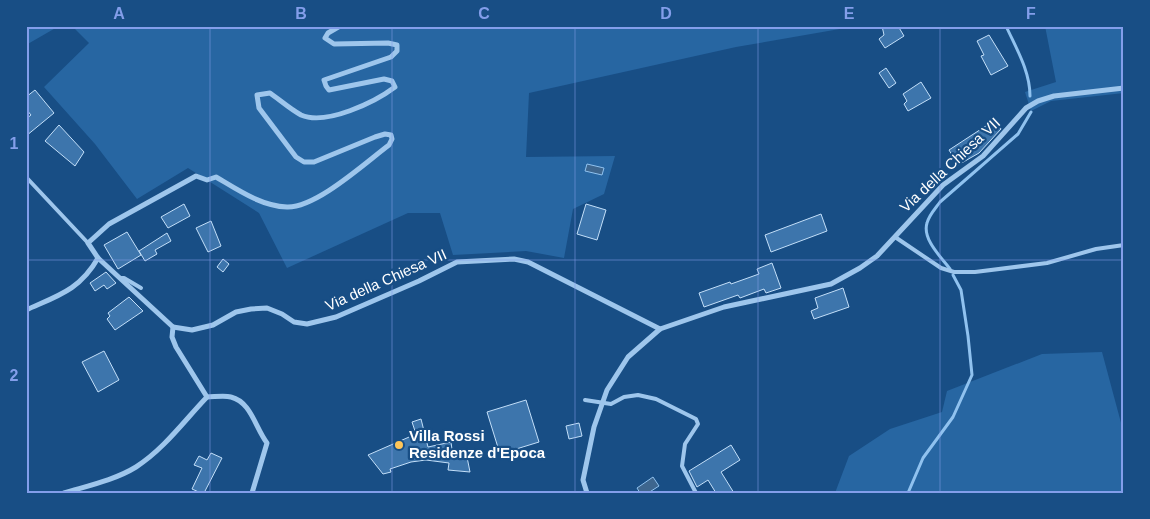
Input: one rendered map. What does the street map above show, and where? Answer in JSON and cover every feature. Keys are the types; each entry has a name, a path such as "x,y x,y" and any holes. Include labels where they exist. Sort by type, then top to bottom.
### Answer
{"street":[{"path":"207,397 176,347 172,337 173,327 98,258 88,243 109,224 196,176 207,180 216,176 250,197 269,204 287,207 310,202 336,185 388,145 392,139 391,135 385,134 314,162 304,162 296,156 259,108 257,96 270,93 302,115 315,117 330,116 350,111 382,96 395,87 392,80 384,79 329,90 324,80 391,57 397,45 388,43 334,44 325,38 328,33 340,26"},
{"name":"Via della Chiesa VII","path":"587,493 583,480 594,427 607,390 628,357 660,329 724,308 831,284 877,256 942,185 983,156 1026,108 1038,101 1054,96 1124,88"},
{"path":"26,310 64,293 80,283 98,258"},
{"name":"Via della Chiesa VII","path":"173,327 192,330 213,325 236,312 267,308 282,314 294,322 307,324 318,322 336,317 419,281 457,262 514,259 528,262 660,329"},
{"path":"64,493 80,491 123,473 153,455 207,397 231,397 246,405 258,432 266,443 252,493"}],"lane":[{"path":"26,177 88,243"},
{"path":"895,237 941,268 954,272 975,272 1047,263 1096,249 1124,244"},
{"path":"119,278 124,278 141,288"},
{"path":"585,400 611,404 624,397 638,395 656,399 696,419 698,424 685,444 682,466 696,493"}],"shaded area":[{"path":"26,26 59,26 26,45"},
{"path":"72,26 857,26 736,47 529,93 526,157 615,156 604,194 573,209 564,258 526,251 453,255 440,213 408,213 287,268 259,213 188,168 137,199 95,144 44,87 89,43"},
{"path":"1045,26 1124,26 1124,93 1051,101 1031,111 1025,92 1056,82"},
{"path":"587,164 604,168 602,175 585,171"},
{"path":"1102,352 1124,434 1124,493 835,493 849,456 890,429 942,412 947,391 1042,354"},
{"path":"653,477 659,486 648,493 640,493 637,488"}],"building":[{"path":"882,26 898,26 904,36 885,48 879,39 884,35"},
{"path":"989,35 1008,66 991,75 981,56 984,55 977,41"},
{"path":"886,68 896,83 889,88 879,73"},
{"path":"921,82 931,98 908,111 904,104 907,101 903,94"},
{"path":"35,90 54,113 26,136 26,119 31,115 26,109 26,97"},
{"path":"995,120 1001,129 979,153 958,165 949,150"},
{"path":"59,125 84,152 75,166 45,141"},
{"path":"184,204 190,216 168,228 161,217"},
{"path":"586,204 606,210 597,240 577,234"},
{"path":"821,214 827,231 771,252 765,235"},
{"path":"211,221 221,246 208,252 196,228"},
{"path":"127,232 141,255 118,269 104,245"},
{"path":"167,233 171,241 155,250 157,254 145,261 139,251"},
{"path":"223,259 229,264 223,272 217,267"},
{"path":"772,263 781,288 766,293 764,289 740,298 738,295 704,307 699,293 759,274 757,269"},
{"path":"106,272 116,283 107,289 104,285 95,291 90,283"},
{"path":"843,288 849,307 814,319 811,311 818,308 815,298"},
{"path":"129,297 143,311 115,330 107,319 110,316 108,313"},
{"path":"104,351 119,380 98,392 82,362"},
{"path":"526,400 539,442 500,454 487,412"},
{"name":"Villa Rossi Residenze d'Epoca","path":"421,419 428,447 451,442 453,457 467,457 470,472 448,470 449,463 426,460 411,462 390,469 391,472 383,474 368,455 416,434 412,422"},
{"path":"579,423 582,436 569,439 566,426"},
{"path":"731,445 740,460 721,472 734,493 716,493 708,480 697,487 689,471"},
{"path":"211,453 222,458 204,493 201,493 192,489 202,468 194,465 199,456 207,460"}],"waterway":[{"path":"1006,26 1025,69 1030,96"},
{"path":"950,269 933,248 927,235 926,229 929,217 940,202 1018,134 1031,112"},
{"path":"908,493 923,458 953,417 972,375 961,290 953,275"}],"place":[{"name":"Villa Rossi Residenze d'Epoca","path":"399,445"}]}
